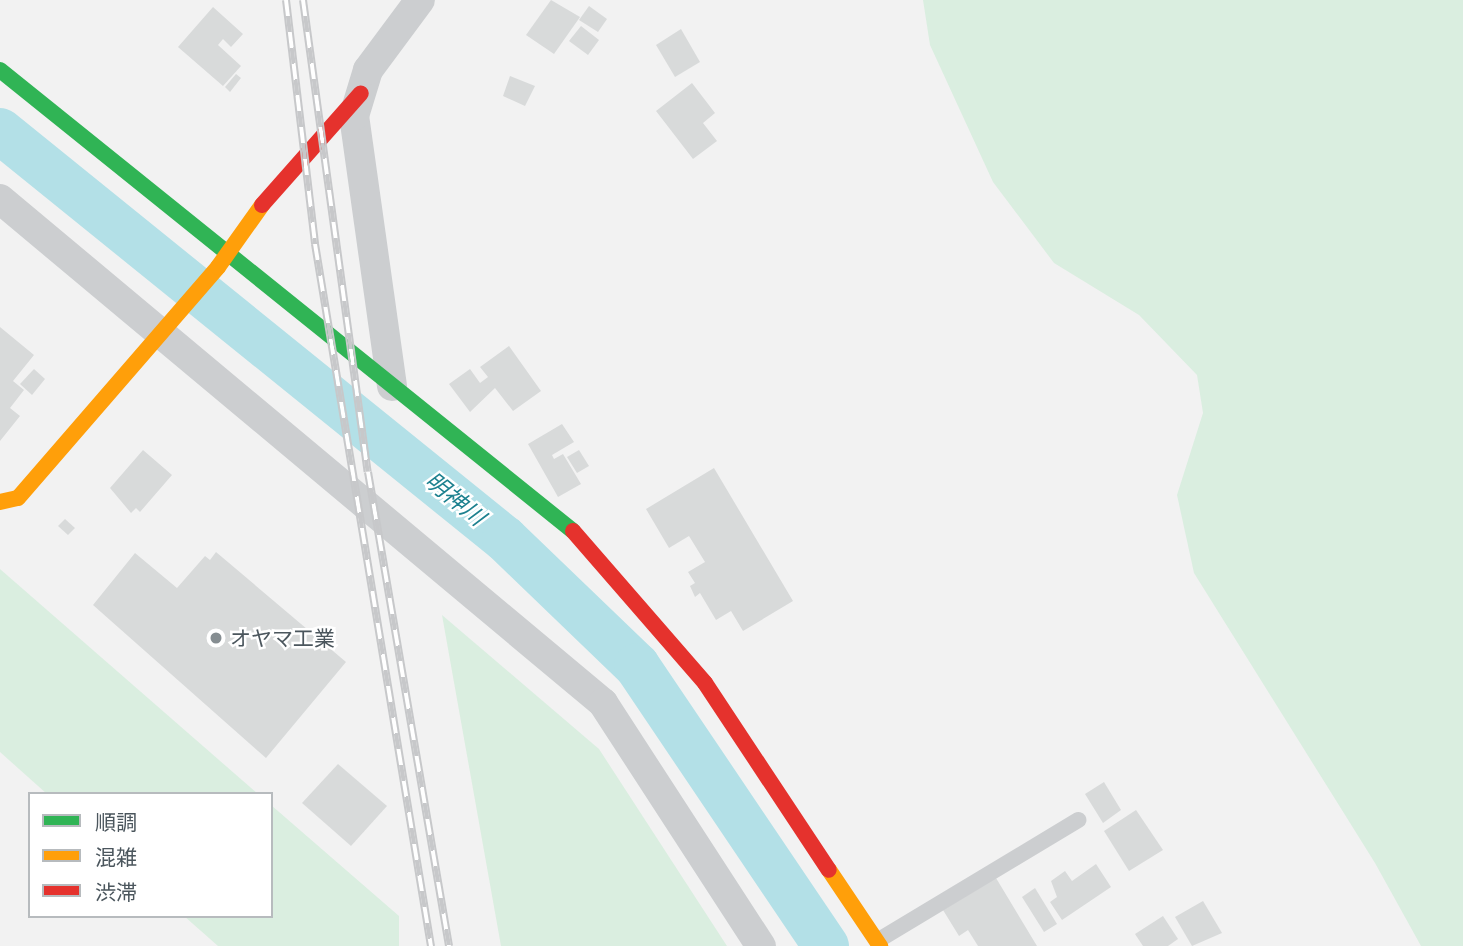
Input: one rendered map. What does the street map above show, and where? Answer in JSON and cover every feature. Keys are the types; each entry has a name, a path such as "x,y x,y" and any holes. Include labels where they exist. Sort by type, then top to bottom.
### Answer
{"street":[{"path":"392,386 354,116 368,71 418,1"},
{"path":"0,71 223,260 392,386 574,532 705,683 879,944"},
{"path":"0,502 18,498 171,323 223,260 245,224 361,93"},
{"path":"0,199 171,323 603,703 761,946"}],"lane":[{"path":"879,944 1078,820"}],"green space":[{"path":"923,0 1463,0 1463,946 1421,946 1375,863 1194,573 1177,495 1203,413 1197,375 1139,315 1054,263 993,182 930,45"},
{"path":"0,569 256,792 45,792 0,752"},
{"path":"442,615 599,749 727,946 501,946"},
{"path":"273,807 399,916 399,946 218,946 186,918 273,918"}],"building":[{"path":"551,0 580,17 554,54 526,35"},
{"path":"589,6 607,19 598,32 579,20"},
{"path":"213,7 243,34 231,47 223,39 218,45 241,66 223,86 178,47"},
{"path":"581,26 599,40 588,55 569,41"},
{"path":"681,29 700,62 675,77 656,45"},
{"path":"236,74 241,78 230,92 225,87"},
{"path":"510,76 535,86 525,106 503,96"},
{"path":"692,83 715,113 703,123 717,141 693,159 656,111"},
{"path":"0,327 34,355 13,381 24,390 10,408 20,416 0,441"},
{"path":"509,346 541,391 513,411 495,388 470,412 449,384 470,369 480,383 488,377 480,367"},
{"path":"34,369 45,379 32,395 20,384"},
{"path":"562,424 574,442 552,455 554,459 563,454 581,484 558,497 528,444"},
{"path":"143,450 172,475 140,512 136,508 131,513 110,488"},
{"path":"579,450 589,466 577,473 567,457"},
{"path":"714,468 793,601 743,631 731,611 716,620 700,593 695,597 690,586 695,583 688,572 705,562 689,536 669,548 646,509"},
{"path":"65,519 75,528 68,535 58,526"},
{"name":"オヤマ工業","path":"216,552 346,662 266,758 93,605 135,553 177,588 205,556 210,560"},
{"path":"338,764 387,806 351,846 302,803"},
{"path":"1104,782 1121,810 1103,823 1085,794"},
{"path":"1136,810 1163,850 1129,871 1104,831"},
{"path":"1096,864 1111,887 1062,920 1050,902 1057,897 1051,881 1065,871 1072,881"},
{"path":"996,878 1037,946 978,946 968,930 959,936 943,910"},
{"path":"1035,888 1057,924 1044,932 1022,897"},
{"path":"1203,901 1222,933 1192,946 1175,917"},
{"path":"1163,916 1178,939 1168,946 1143,946 1135,934"}],"waterway":[{"name":"明神川","path":"0,131 505,539 637,666 826,946"}],"railway":[{"path":"286,0 315,244 431,946"},
{"path":"303,0 368,472 449,946"}],"traffic: fast":[{"path":"0,70 573,531"}],"traffic: slow":[{"path":"0,502 18,498 218,267 262,205"},
{"path":"829,870 880,946"}],"traffic: jam":[{"path":"262,205 361,93"},
{"path":"573,531 705,683 829,870"}],"place":[{"name":"オヤマ工業","path":"216,638"}]}
